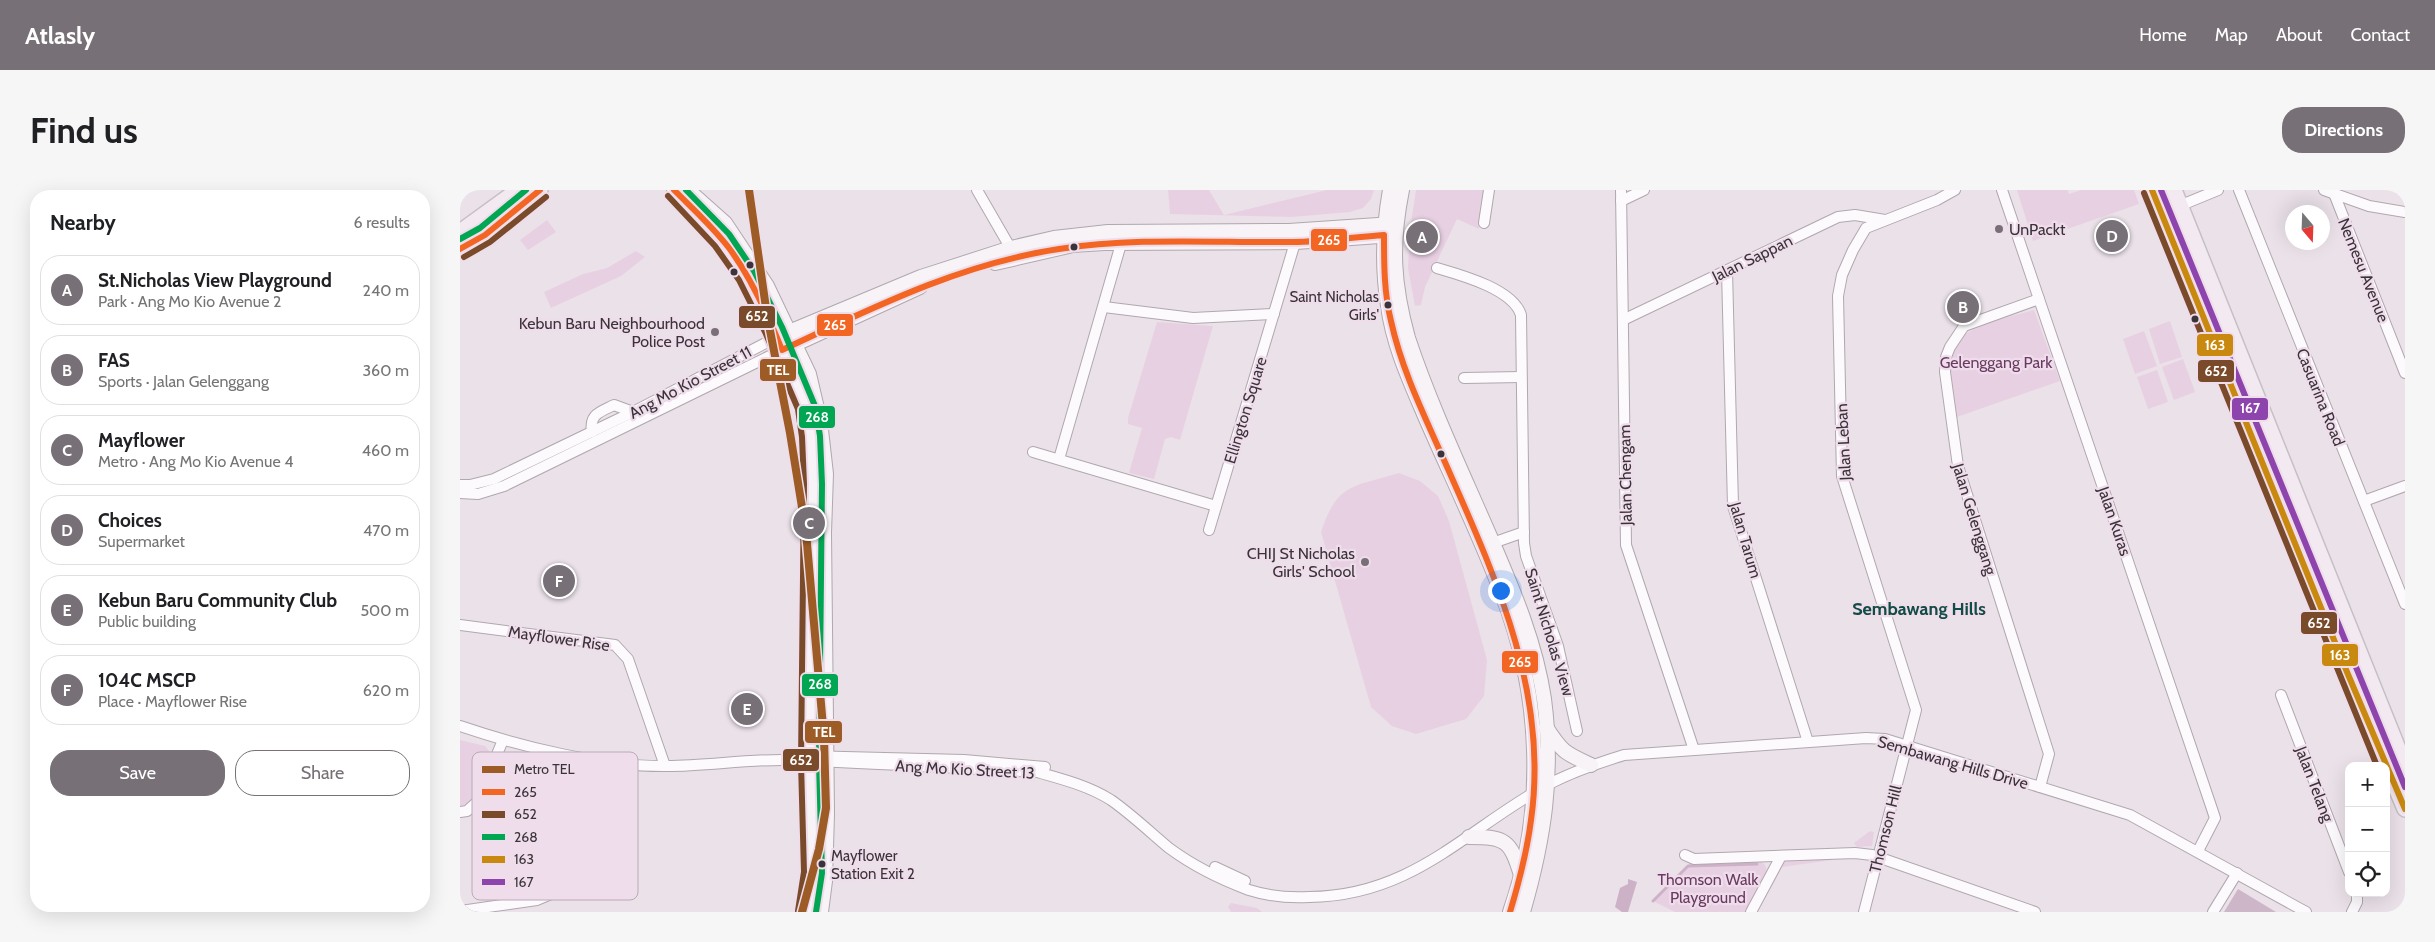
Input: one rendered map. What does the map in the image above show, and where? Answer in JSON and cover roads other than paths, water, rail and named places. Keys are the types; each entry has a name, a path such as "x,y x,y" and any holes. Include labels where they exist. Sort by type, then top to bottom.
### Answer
{"main road":[{"path":"460,232 518,190"},
{"path":"460,249 485,235 540,190"},
{"path":"674,190 709,226 735,257 808,374 816,401 824,456 826,760 825,881 821,912"},
{"path":"688,190 725,223 747,253 767,286 787,338 782,350 806,407 811,436 813,484 810,759 813,872 807,912"},
{"path":"1390,190 1390,229 1397,299 1408,338 1488,545 1515,634 1528,686 1533,731 1534,794 1530,830 1521,875 1510,912"},
{"path":"1390,229 1402,190"},
{"path":"2152,190 2347,672 2405,809"},
{"path":"2174,190 2404,761"},
{"name":"Ang Mo Kio Street 11","path":"787,338 1013,253 1123,238 1231,233 1297,236 1390,229"},
{"path":"1488,545 1511,584 1531,642 1540,676 1546,727 1547,786 1543,836 1523,912"},
{"path":"2347,672 2348,662 2352,659 2357,658 2365,665"},
{"path":"1546,727 1558,747 1565,754 1591,765"},
{"path":"1469,837 1489,837 1502,840 1513,851 1521,875"}],"street":[{"path":"977,190 1013,253"},
{"path":"1484,223 1489,190"},
{"name":"Jalan Chengam","path":"1621,190 1626,545 1694,750"},
{"path":"1621,201 1644,190"},
{"name":"Jalan Leban","path":"1906,746 1916,710 1842,476 1838,296 1849,258 1866,228 1937,200 1955,190"},
{"name":"Jalan Kuras","path":"2002,190 2211,806 2214,818 2198,852"},
{"path":"2162,213 2218,190"},
{"name":"Casuarina Road","path":"2239,190 2315,385 2405,604"},
{"path":"2324,190 2335,196 2369,206 2405,212"},
{"name":"Nemesu Avenue","path":"2335,196 2405,373"},
{"name":"Jalan Sappan","path":"1623,320 1838,217 1855,215 1885,220"},
{"name":"Ellington Square","path":"1209,530 1297,236"},
{"path":"1059,459 1123,238"},
{"name":"Saint Nicholas View","path":"1437,268 1462,275 1510,298 1518,306 1521,315 1524,532 1526,556 1558,646 1577,731"},
{"name":"Jalan Tarum","path":"1727,271 1733,506 1808,742"},
{"name":"Jalan Gelenggang","path":"2039,298 1964,326 1946,357 1946,372 1951,429 1958,466 2049,754 2040,787"},
{"path":"1104,307 1193,318 1274,314"},
{"name":"Ang Mo Kio Street 11","path":"460,485 480,484 494,479 592,432 591,422 595,414 614,405 633,412 787,338"},
{"name":"Ang Mo Kio Street 11","path":"460,493 478,494 504,486 782,350"},
{"path":"1464,378 1521,376"},
{"path":"1033,452 1216,506"},
{"path":"2364,501 2405,486"},
{"path":"1488,545 1524,532"},
{"name":"Mayflower Rise","path":"460,625 615,645 628,659 665,766"},
{"name":"Jalan Telang","path":"2281,695 2345,862"},
{"name":"Ang Mo Kio Street 13","path":"460,726 503,740 559,752"},
{"name":"Sembawang Hills Drive","path":"1547,786 1591,765 1624,755 1866,738 1885,740 2130,815 2306,912"},
{"path":"498,752 503,740"},
{"name":"Thomson Hill","path":"1864,912 1906,746"},
{"name":"Ang Mo Kio Street 13","path":"638,764 665,766 810,759 964,760 1038,765 1076,776 1113,794 1188,853 1253,884 1290,891 1327,890 1400,873 1405,875 1420,868 1547,786"},
{"path":"460,812 467,811 472,806"},
{"path":"1685,855 1694,859 1780,858 1855,853 1879,856 2035,912"},
{"path":"1751,912 1780,858"},
{"path":"2213,912 2237,873"},
{"path":"2352,912 2357,902 2357,897"},
{"path":"460,912 538,900"}],"waterway":[{"path":"1653,901 1688,866 1757,864"}],"metro line":[{"name":"TEL","path":"749,190 767,315 790,433 806,532 824,738 826,808 819,849 802,912"}],"place":[{"name":"UnPackt","path":"1999,229"},
{"name":"Choices","path":"2112,236"},
{"name":"St.Nicholas View Playground","path":"1422,237"},
{"name":"Saint Nicholas Girls'","path":"1388,305"},
{"name":"FAS","path":"1963,307"},
{"name":"Kebun Baru Neighbourhood Police Post","path":"715,332"},
{"name":"Mayflower","path":"809,523"},
{"name":"CHIJ St Nicholas Girls' School","path":"1365,562"},
{"name":"104C MSCP","path":"559,581"},
{"name":"Kebun Baru Community Club","path":"747,709"},
{"name":"Mayflower Station Exit 2","path":"822,864"}],"district":[{"name":"Sembawang Hills","path":"1919,609"}],"park label":[{"name":"Gelenggang Park","path":"1996,362"},
{"name":"Thomson Walk Playground","path":"1708,888"}]}
